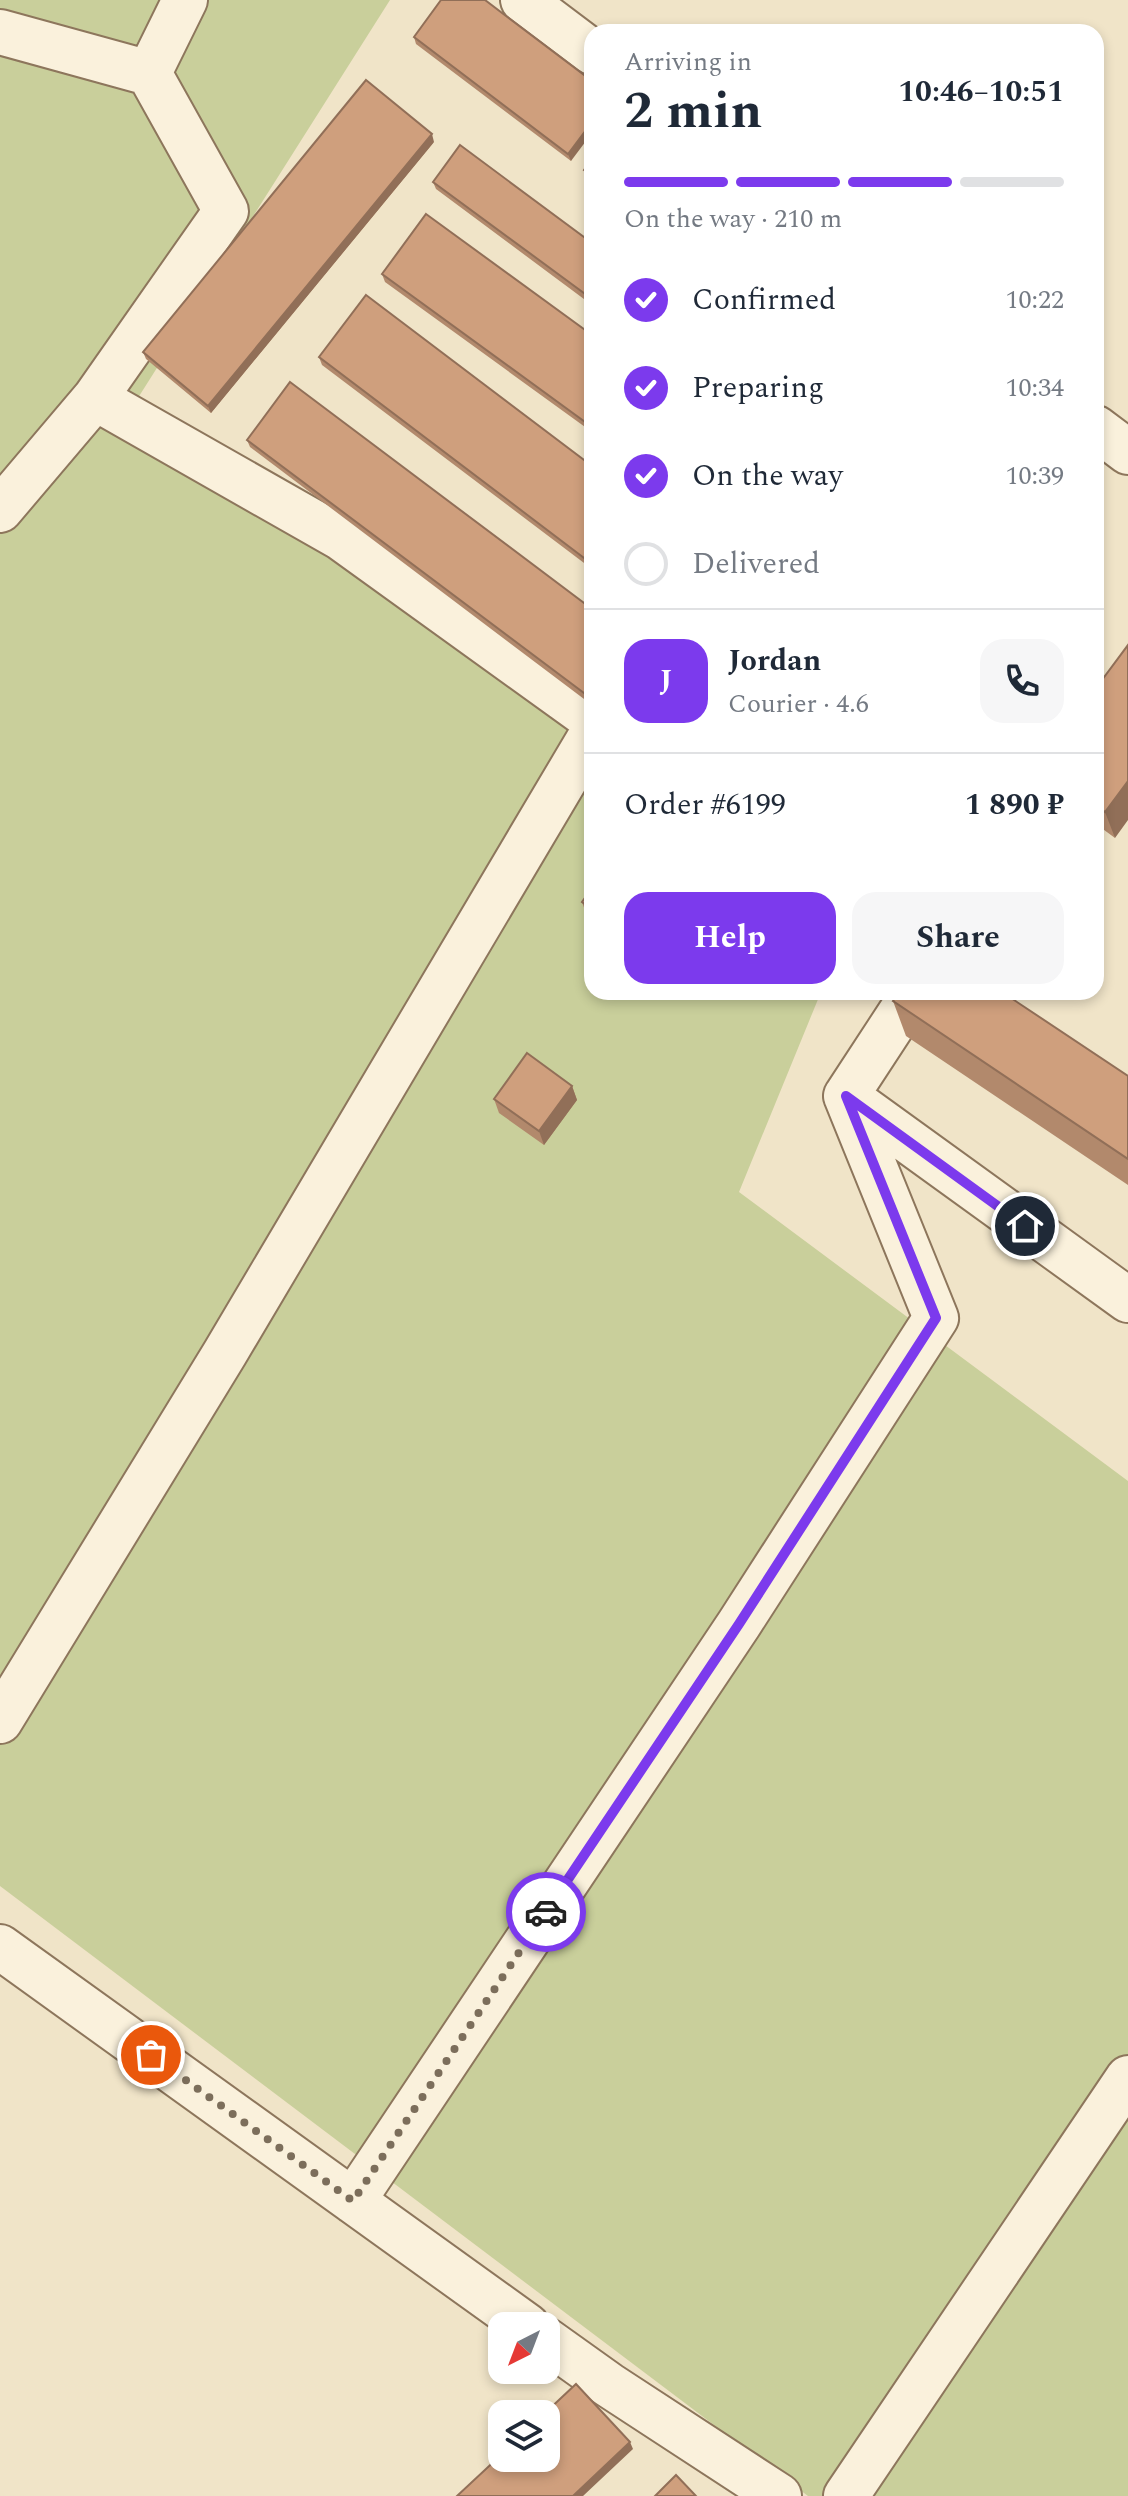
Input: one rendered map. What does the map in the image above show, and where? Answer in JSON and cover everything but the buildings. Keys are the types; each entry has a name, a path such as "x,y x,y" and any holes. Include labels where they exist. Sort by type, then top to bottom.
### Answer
{"street":[{"path":"149,73 185,0"},
{"path":"523,0 584,46"},
{"path":"0,32 149,73 226,211 95,398 0,510"},
{"path":"95,398 341,538 584,713"},
{"path":"1104,434 1128,452"},
{"path":"0,1721 225,1353 584,747"},
{"path":"846,1096 906,1000"},
{"path":"846,1096 1128,1300"},
{"path":"353,2201 739,1624 936,1318 846,1096"},
{"path":"0,1947 508,2312"},
{"path":"846,2496 1128,2078"},
{"path":"560,2350 779,2496"}],"green space":[{"path":"0,0 390,0 136,401 584,734 584,1000 818,1000 739,1192 1128,1481 1128,2496 808,2496 0,1886"}],"way so far":[{"path":"151,2055 353,2201 546,1912"}],"route":[{"path":"546,1912 739,1624 936,1318 846,1096 1025,1226"}]}
